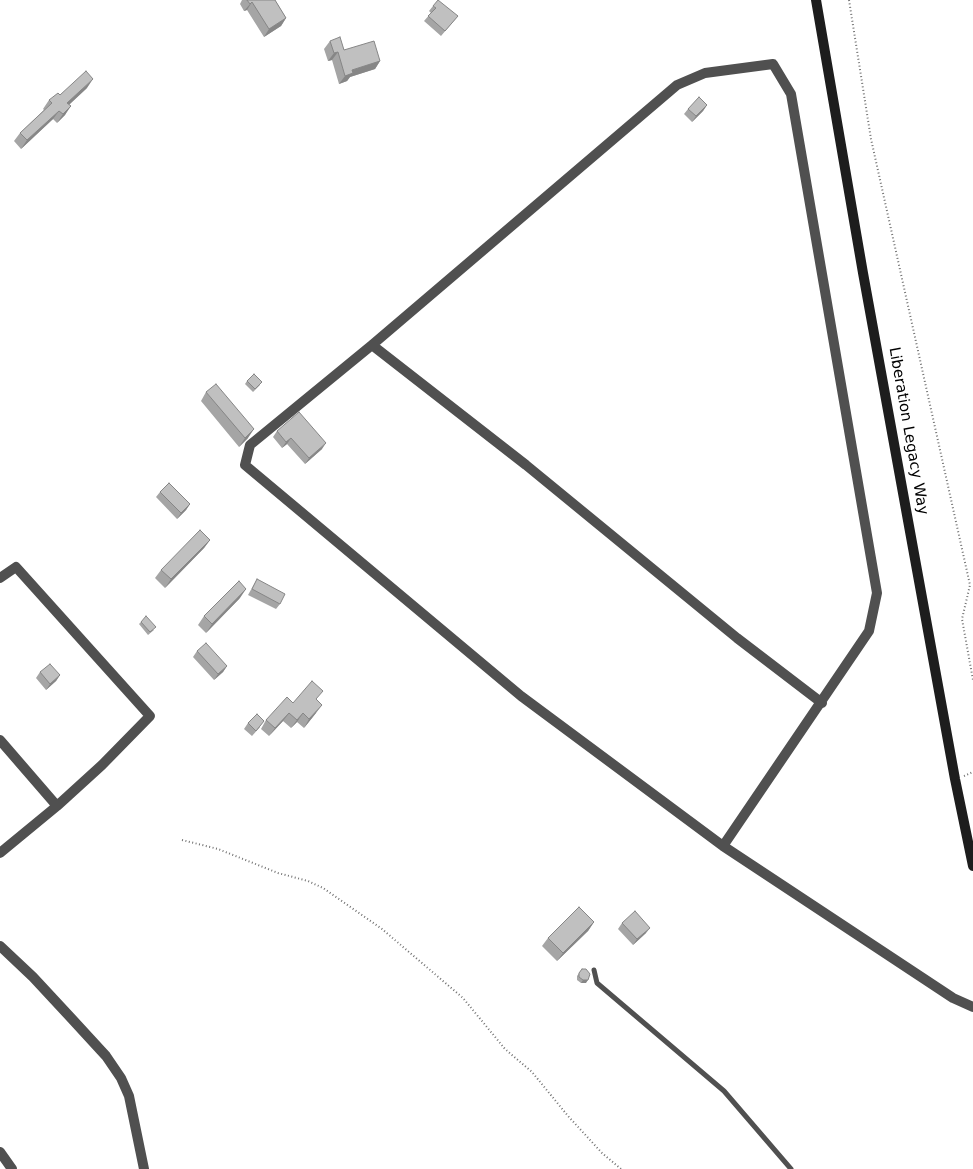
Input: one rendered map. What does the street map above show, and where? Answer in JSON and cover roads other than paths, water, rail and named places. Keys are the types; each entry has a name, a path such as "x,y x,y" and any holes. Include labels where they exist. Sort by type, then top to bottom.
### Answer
{"main road":[{"name":"Liberation Legacy Way","path":"816,0 863,273 955,779 973,866"}],"street":[{"path":"722,846 822,703 869,631 877,593 791,94 773,64 706,72 678,85 250,446 245,465 521,696 722,846 953,998 973,1006"},
{"path":"372,345 526,465 737,638 822,703"},
{"path":"0,578 16,567 150,716 102,765 57,806 0,853"},
{"path":"0,740 57,806"},
{"path":"0,946 33,977 106,1056 121,1078 129,1096 144,1169"},
{"path":"0,1152 12,1169"}],"lane":[{"path":"594,970 596,983 724,1091 792,1169"}]}
